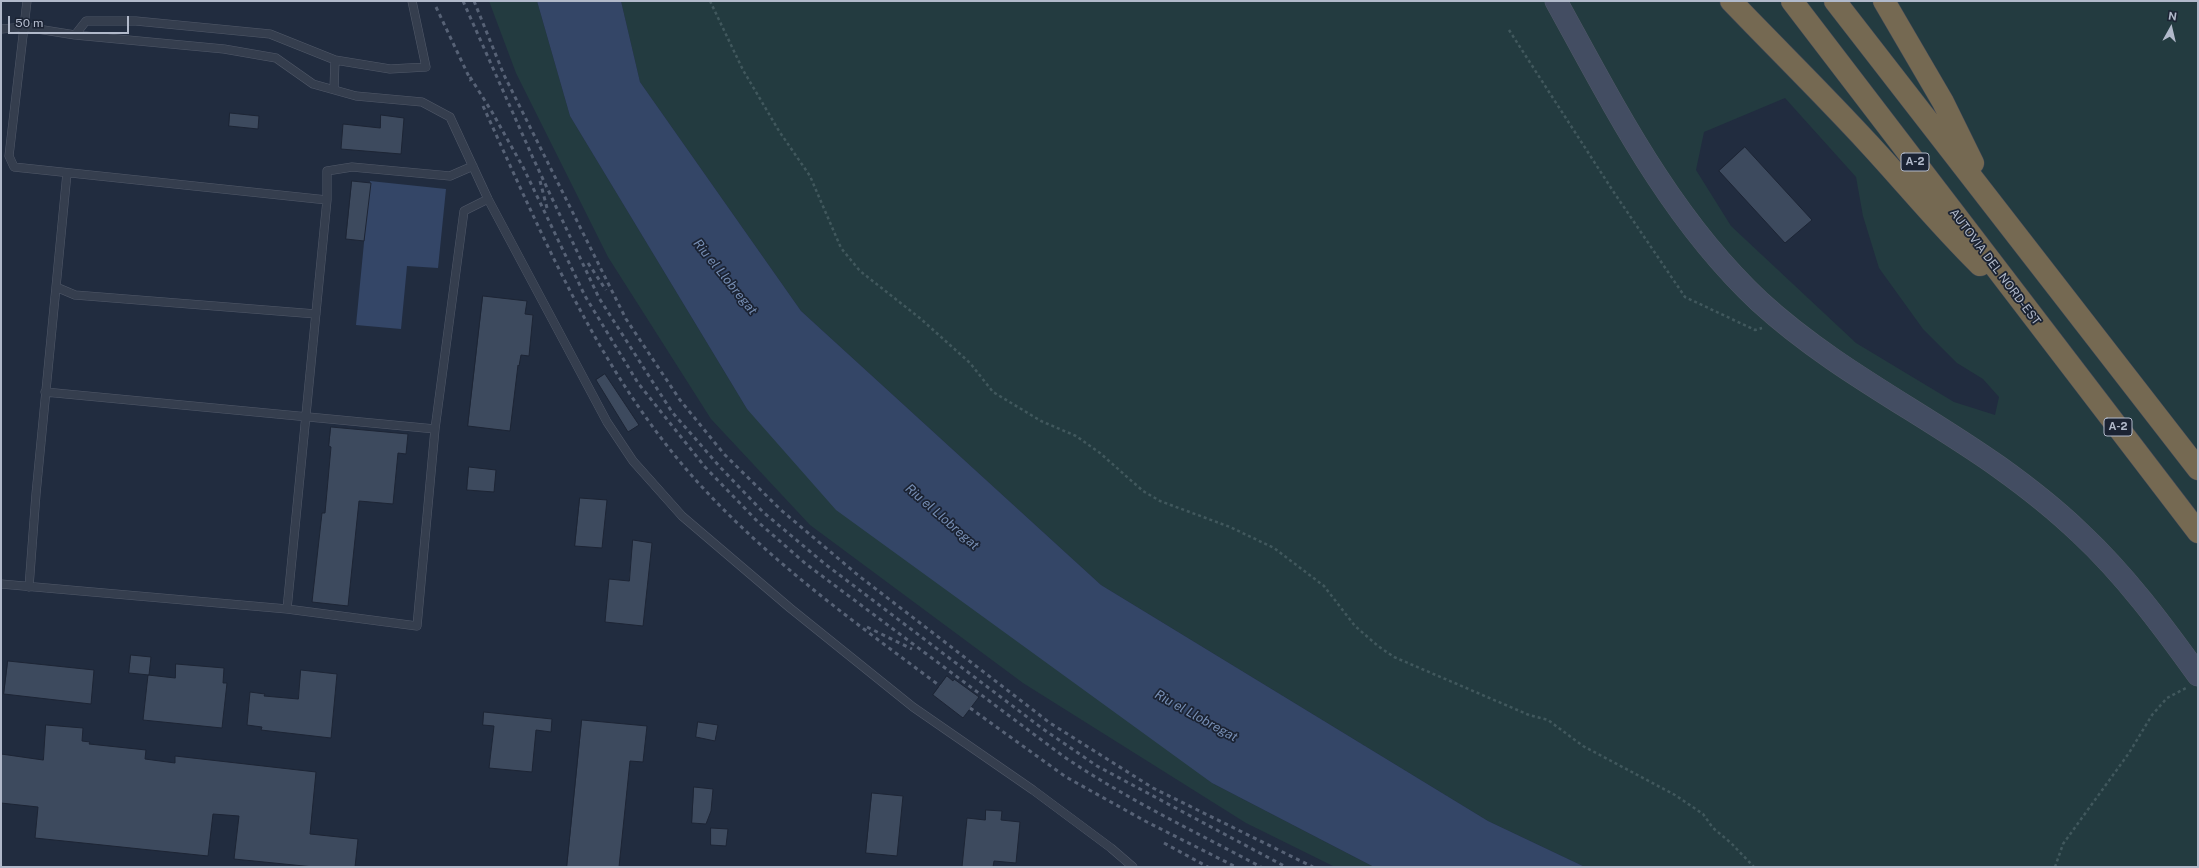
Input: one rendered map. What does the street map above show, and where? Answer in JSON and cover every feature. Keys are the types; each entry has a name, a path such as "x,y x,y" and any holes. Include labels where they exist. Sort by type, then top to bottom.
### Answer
{"highway":[{"path":"1731,1 1811,82 1902,180 1948,234 2038,323"},
{"name":"AUTOVIA DEL NORD-EST","path":"1792,1 2198,532"},
{"path":"1835,1 2198,469"},
{"path":"1884,1 1943,102 1994,205"}],"main road":[{"path":"1556,1 1637,146 1672,201 1710,250 1732,275 1784,323 1829,357 1997,466 2036,495 2080,533 2115,569 2147,607 2195,680"}],"lane":[{"path":"27,1 9,156 14,167 327,200"},
{"path":"75,35 86,21 136,21 270,34 335,60 390,69 426,67 412,1"},
{"path":"1,29 25,27 75,35 224,49 276,58 313,84 356,96 422,102 450,117 488,199 607,422 632,460 682,516 790,608 913,707 1039,795 1111,848 1133,867"},
{"path":"334,89 335,60"},
{"path":"287,610 327,200 327,171 352,167 450,176 473,166"},
{"path":"29,587 67,172"},
{"path":"1,584 287,610 417,626 435,429 464,211 488,199"},
{"path":"56,287 75,295 316,314"},
{"path":"46,392 435,429"}],"path":[{"path":"710,1 743,70 779,131 810,176 841,248 860,271 921,319 970,363 993,392 1041,421 1076,436 1100,453 1143,491 1160,501 1230,527 1274,548 1324,586 1355,626 1378,646 1394,657 1529,715 1548,720 1583,746 1675,795 1703,814 1713,828 1731,843 1754,867"},
{"path":"1509,30 1612,191 1685,297 1755,330 1784,323"},
{"path":"2055,867 2063,844 2129,753 2152,715 2167,698 2195,680"}],"green space":[{"path":"489,1 537,1 570,116 747,409 1212,783 1374,867 1335,867 1246,823 1023,683 810,525 711,419 608,257 516,73"},
{"path":"621,1 2198,1 2198,867 1585,867 1488,821 1101,585 801,311 640,82","holes":["1785,98 1856,177 1863,216 1879,268 1923,329 1957,363 1983,379 1999,397 1995,415 1954,402 1856,343 1731,226 1696,170 1704,132"]}],"water":[{"name":"Riu el Llobregat","path":"537,1 621,1 640,82 801,311 1101,585 1488,821 1585,867 1374,867 1212,783 836,510 747,409 570,116"},
{"path":"370,181 446,189 438,268 407,266 401,329 356,325"}],"building":[{"path":"230,113 259,116 258,129 229,126"},
{"path":"381,115 404,118 401,154 341,149 343,124 380,128"},
{"path":"1745,147 1812,220 1785,243 1719,171"},
{"path":"352,181 371,183 364,241 346,239"},
{"path":"483,296 527,301 525,314 533,315 529,356 521,355 519,366 518,365 510,431 468,426"},
{"path":"605,374 639,425 628,432 596,380"},
{"path":"331,427 408,434 406,454 398,453 393,504 359,501 348,606 312,602 322,513 325,513 331,447 329,446"},
{"path":"469,467 496,470 494,492 467,490"},
{"path":"580,498 607,500 602,548 575,546"},
{"path":"633,540 652,543 643,626 605,622 609,579 629,581"},
{"path":"131,655 151,657 149,675 129,673"},
{"path":"8,661 94,670 91,704 4,694"},
{"path":"176,664 224,668 223,683 227,683 222,728 143,720 148,675 175,678"},
{"path":"301,670 337,674 331,738 261,730 262,727 247,725 250,692 265,694 264,696 298,699"},
{"path":"947,676 953,681 954,679 979,697 963,718 933,695"},
{"path":"484,712 552,719 551,732 536,730 532,772 489,768 494,726 483,725"},
{"path":"582,720 647,726 643,762 630,761 619,867 567,867"},
{"path":"698,722 718,725 715,741 696,737"},
{"path":"46,725 83,728 82,741 90,742 89,744 146,750 145,759 175,763 175,756 316,772 310,834 358,839 355,867 314,867 234,859 239,816 213,814 208,856 35,838 38,807 1,803 1,754 43,760"},
{"path":"694,787 713,789 711,811 706,824 692,823"},
{"path":"872,793 903,796 897,856 866,853"},
{"path":"986,810 1002,811 1001,820 1020,822 1016,863 994,861 993,867 962,867 967,818 985,820"},
{"path":"711,828 728,829 726,846 711,845"}],"railway":[{"path":"463,1 533,158 599,298 672,412 720,467 763,512 825,564 1043,729 1097,766 1286,867"},
{"path":"474,1 504,75 626,319 680,400 724,454 781,510 859,576 1050,723 1153,788 1313,867"},
{"path":"436,7 471,81"},
{"path":"470,77 523,167 585,296 638,383 705,467 758,522 806,564 1063,756 1136,801 1261,867"},
{"path":"483,106 553,257 578,306 605,354 635,401 667,446 703,488 730,516 787,568 878,640 940,686"},
{"path":"540,181 547,208"},
{"path":"588,263 606,290"},
{"path":"867,627 912,649"},
{"path":"970,708 1066,777 1145,821 1236,867"},
{"path":"1164,843 1208,867"}]}
